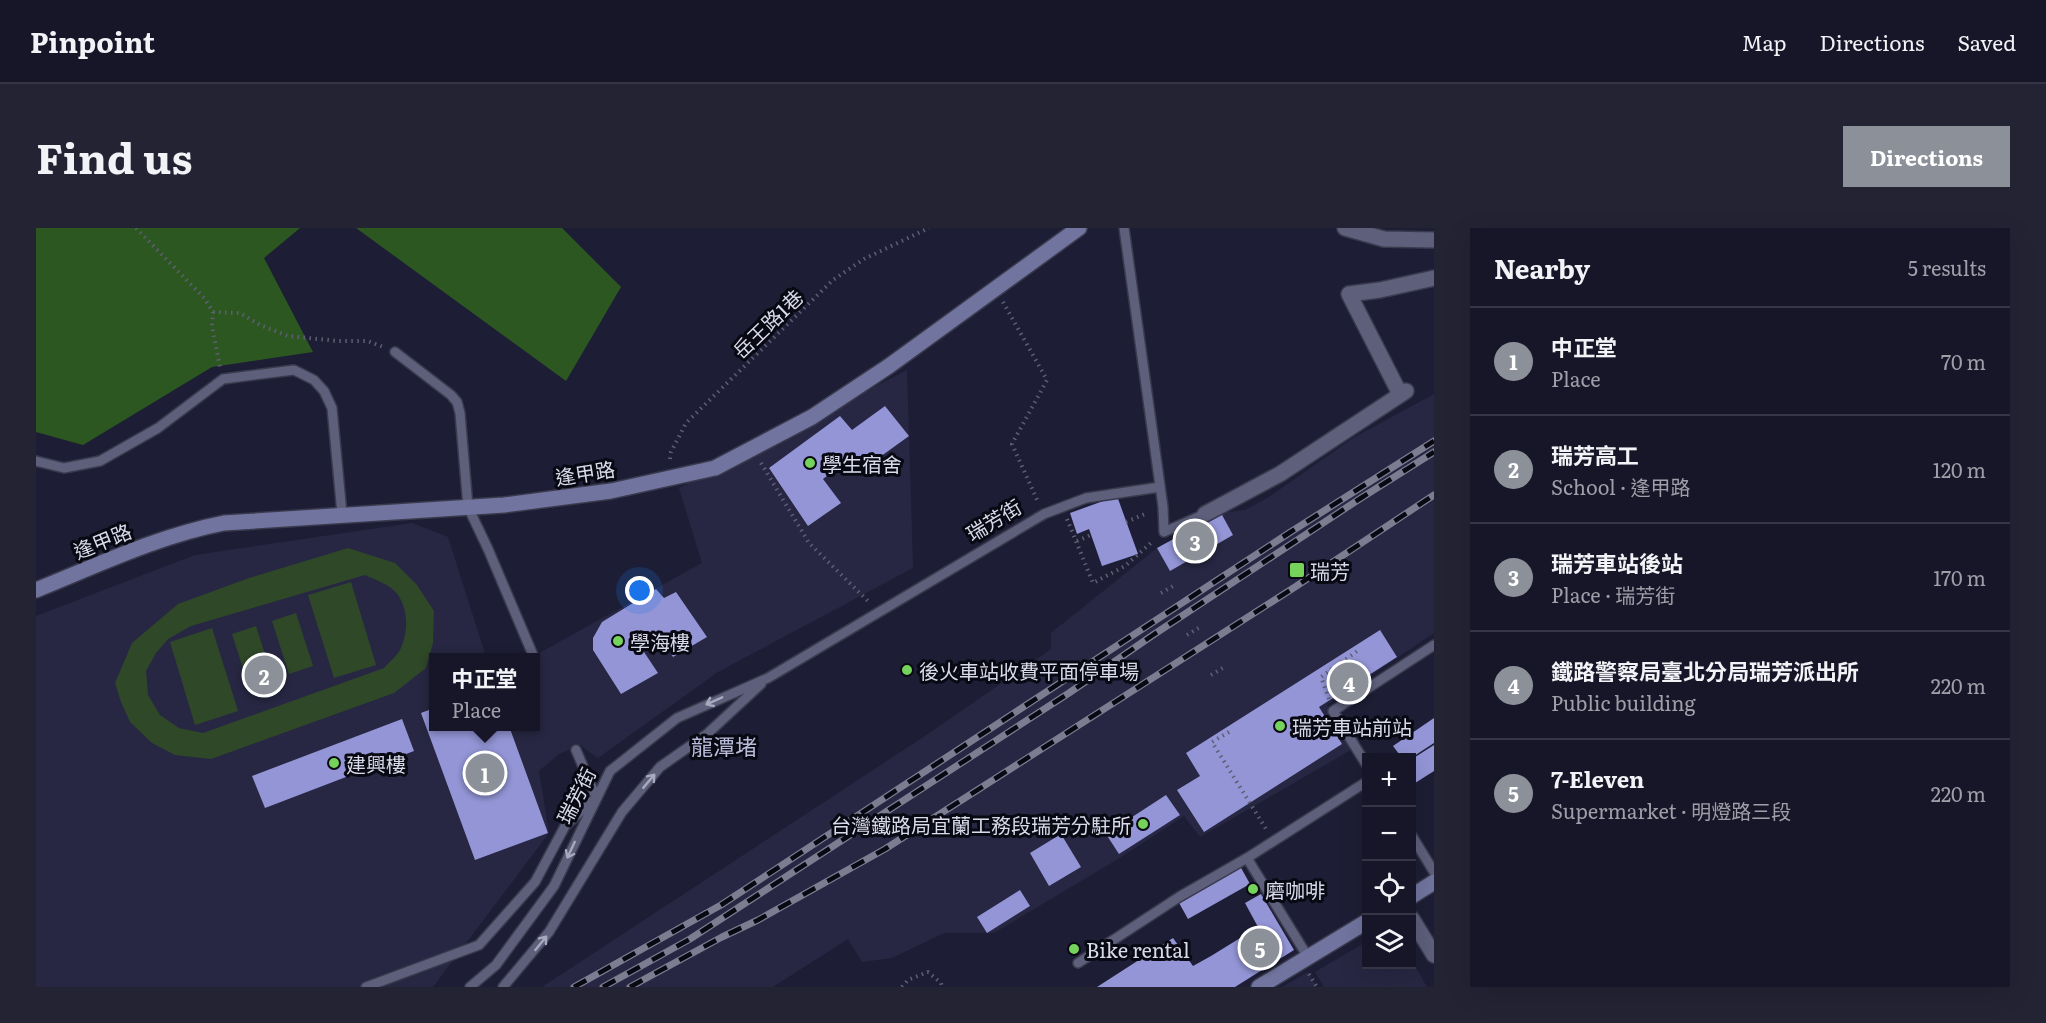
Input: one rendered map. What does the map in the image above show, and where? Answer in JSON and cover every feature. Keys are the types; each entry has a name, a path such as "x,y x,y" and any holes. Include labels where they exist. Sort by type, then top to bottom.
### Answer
{"main road":[{"name":"逢甲路","path":"36,590 148,544 195,529 224,523 504,505 611,491 715,468 812,417 870,379 1079,228"},
{"path":"1416,893 1434,882"},
{"path":"1259,987 1362,924"}],"street":[{"path":"1345,228 1384,239 1434,240"},
{"path":"1205,514 1280,474 1403,393 1349,294 1380,290 1434,278"},
{"path":"1416,926 1434,956"}],"lane":[{"path":"1124,228 1164,517 1164,531 1205,514"},
{"path":"395,352 458,402 468,507 531,653"},
{"path":"36,460 64,468 100,461 158,428 223,379 294,370 314,380 324,391 332,408 342,514"},
{"name":"瑞芳街","path":"471,987 496,965 554,886 610,771 677,718 768,678 1044,514 1086,498 1160,487"},
{"path":"1362,758 1333,711 1434,645"},
{"name":"瑞芳街","path":"503,987 549,932 622,812 660,767 707,734 768,678"},
{"path":"366,987 478,945 535,882 565,826 596,797 576,750"},
{"path":"1078,963 1179,897 1247,858 1362,785"},
{"path":"1416,843 1434,872"},
{"path":"1247,858 1308,957"}],"path":[{"path":"136,228 205,299 213,312 212,326 223,379"},
{"name":"岳王路1巷","path":"669,478 671,452 686,423 764,346 841,275 864,259 929,228"},
{"path":"994,288 1047,380 1012,444 1044,514"},
{"path":"213,312 240,313 260,325 288,336 338,341 368,340 395,352"},
{"path":"752,448 809,543 879,612"},
{"path":"1062,507 1093,583 1125,566 1164,531"},
{"path":"1126,522 1144,514"},
{"path":"1077,541 1091,535"},
{"path":"1121,560 1125,566"},
{"path":"1161,593 1175,585"},
{"path":"1187,635 1200,627"},
{"path":"1333,711 1321,676 1360,649"},
{"path":"1211,675 1226,666"},
{"path":"1229,732 1212,742 1266,829"},
{"path":"902,987 908,980 928,972 941,982 942,987"}],"shaded area":[{"path":"907,370 913,568 718,672 598,758 580,745 559,754 539,771 549,833 433,987 36,987 36,616 195,555 412,523 448,537 485,653 429,653 429,731 540,731 539,653 702,563 679,488"},
{"path":"1434,394 1434,633 1327,705 1351,750 1200,837 1184,816 1118,859 994,933 944,933 892,958 862,962 848,939 773,987 542,987 928,734 1051,649 1051,633 1157,548 1221,513 1245,510 1269,497 1353,438"},
{"path":"1362,944 1362,969 1416,968 1427,987 1324,987 1315,972"},
{"path":"1308,972 1317,987 1282,987"}],"green space":[{"path":"36,228 300,228 264,258 313,352 212,367 83,445 36,432"},
{"path":"356,228 562,228 621,287 566,381"},
{"path":"348,548 395,563 417,585 434,611 433,643 426,668 394,693 211,759 175,755 152,743 130,722 115,683 132,643 178,604 249,578","holes":["365,575 395,591 402,601 406,615 406,630 398,653 384,668 203,733 179,728 160,715 148,695 146,671 156,653 168,639 191,626"]},
{"path":"351,582 376,665 334,678 308,595"},
{"path":"296,613 313,666 289,674 272,621"},
{"path":"256,626 273,679 249,687 232,634"},
{"path":"212,628 238,711 195,725 170,642"}],"building":[{"name":"學生宿舍","path":"885,406 909,436 862,470 852,457 823,479 841,503 808,526 769,468 840,416 852,430"},
{"path":"1117,496 1138,554 1102,566 1089,529 1077,534 1070,513"},
{"path":"1221,513 1233,535 1170,571 1157,548"},
{"name":"學海樓","path":"656,589 664,598 676,592 707,637 673,657 657,631 638,643 658,673 621,694 593,650 593,638 602,622"},
{"name":"瑞芳車站前站","path":"1380,630 1397,657 1319,707 1342,744 1204,832 1177,790 1200,776 1186,753"},
{"path":"429,710 429,731 511,731 548,833 475,860 421,713"},
{"path":"1434,718 1434,743 1416,755 1398,753 1393,746"},
{"name":"建興樓","path":"402,719 414,751 265,808 252,776"},
{"path":"1434,745 1434,771 1416,782 1416,756"},
{"name":"台灣鐵路局宜蘭工務段瑞芳分駐所","path":"1166,795 1180,815 1119,854 1106,834"},
{"path":"1061,834 1081,867 1049,886 1030,853"},
{"path":"1240,866 1250,884 1188,919 1178,901"},
{"path":"1020,890 1030,906 987,933 977,917"},
{"path":"1261,894 1294,950 1235,987 1097,987 1173,938 1193,966 1211,956 1258,927 1245,903"}],"railway":[{"path":"574,987 721,905 1289,533 1434,441"},
{"path":"603,987 690,939 1434,452"},
{"path":"630,987 758,920 885,849 1295,587 1434,495"}],"place":[{"name":"學生宿舍","path":"810,463"},
{"name":"瑞芳車站後站","path":"1195,541"},
{"name":"瑞芳","path":"1297,570"},
{"name":"學海樓","path":"618,641"},
{"name":"後火車站收費平面停車場","path":"907,670"},
{"name":"瑞芳高工","path":"264,675"},
{"name":"鐵路警察局臺北分局瑞芳派出所","path":"1349,682"},
{"name":"瑞芳車站前站","path":"1280,726"},
{"name":"建興樓","path":"334,763"},
{"name":"中正堂","path":"485,773"},
{"name":"台灣鐵路局宜蘭工務段瑞芳分駐所","path":"1143,824"},
{"name":"磨咖啡","path":"1253,889"},
{"name":"7-Eleven","path":"1260,948"},
{"name":"Bike rental","path":"1074,949"}],"district":[{"name":"龍潭堵","path":"724,745"}]}
